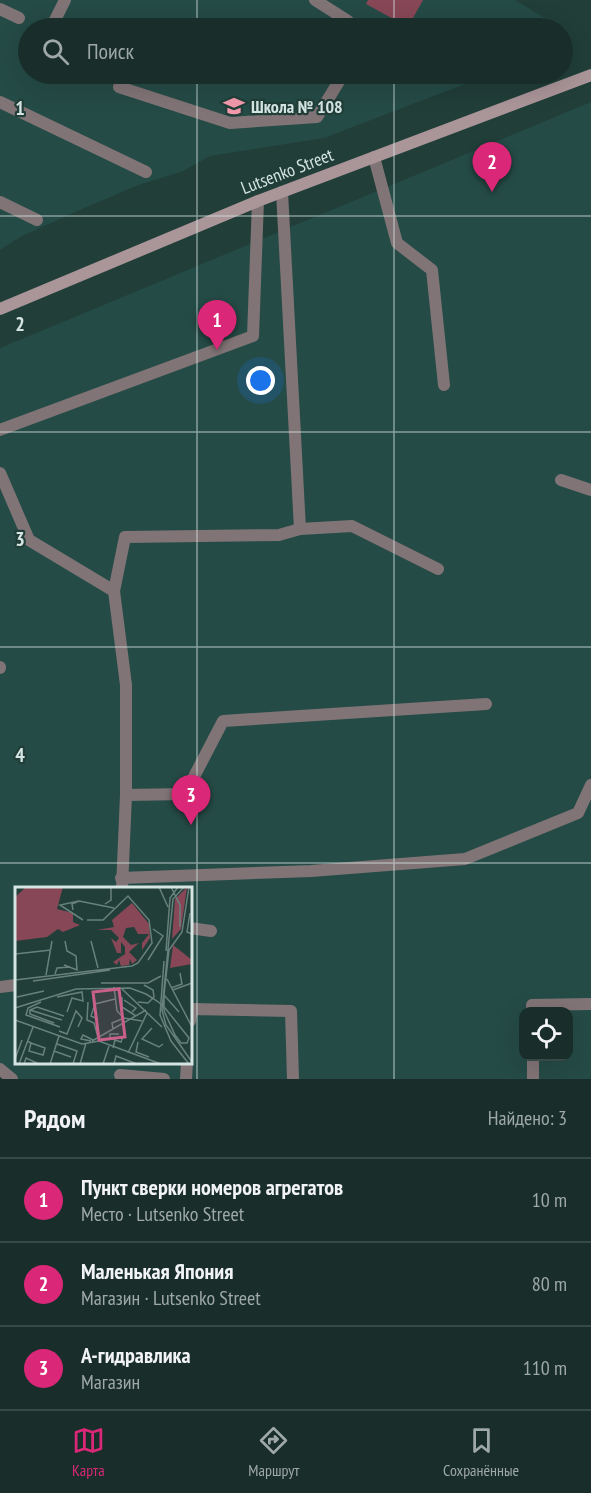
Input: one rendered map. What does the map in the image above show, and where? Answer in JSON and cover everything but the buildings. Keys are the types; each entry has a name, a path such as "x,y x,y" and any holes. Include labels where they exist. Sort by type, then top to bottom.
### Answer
{"street":[{"name":"Lutsenko Street","path":"573,82 591,75"},
{"name":"Lutsenko Street","path":"0,309 258,201 567,84"}],"lane":[{"path":"56,18 65,0"},
{"path":"315,0 343,18"},
{"path":"0,9 19,18"},
{"path":"119,87 230,123 317,117 337,84"},
{"path":"0,102 146,172"},
{"path":"374,157 397,243 432,270 444,385"},
{"path":"282,192 300,529"},
{"path":"0,430 253,336 258,201"},
{"path":"0,202 37,220"},
{"path":"0,473 29,540 114,591"},
{"path":"561,480 591,490"},
{"path":"438,569 352,526 300,529 279,535 125,537 114,591 126,685 126,795 122,883 465,859 578,813 591,785"},
{"path":"126,795 185,794 224,721 486,704"},
{"path":"192,928 211,931"},
{"path":"0,987 15,985"},
{"path":"532,1007 532,1005 591,1004"},
{"path":"192,1009 291,1011 293,1079"},
{"path":"533,1061 533,1079"},
{"path":"186,1079 187,1064"},
{"path":"0,1069 12,1079"},
{"path":"120,1072 164,1079"}],"shaded area":[{"path":"0,0 515,0 545,18 18,18 18,84 465,84 324,138 210,156 183,171 136,186 73,213 20,237 0,250"},
{"path":"368,0 423,0 413,18 392,18 366,4"},
{"path":"591,102 591,1079 15,1079 0,1063 0,348"}],"place":[{"name":"Школа № 108","path":"234,106"},
{"name":"Маленькая Япония","path":"492,192"},
{"name":"Пункт сверки номеров агрегатов","path":"217,350"},
{"name":"А-гидравлика","path":"191,825"}]}
